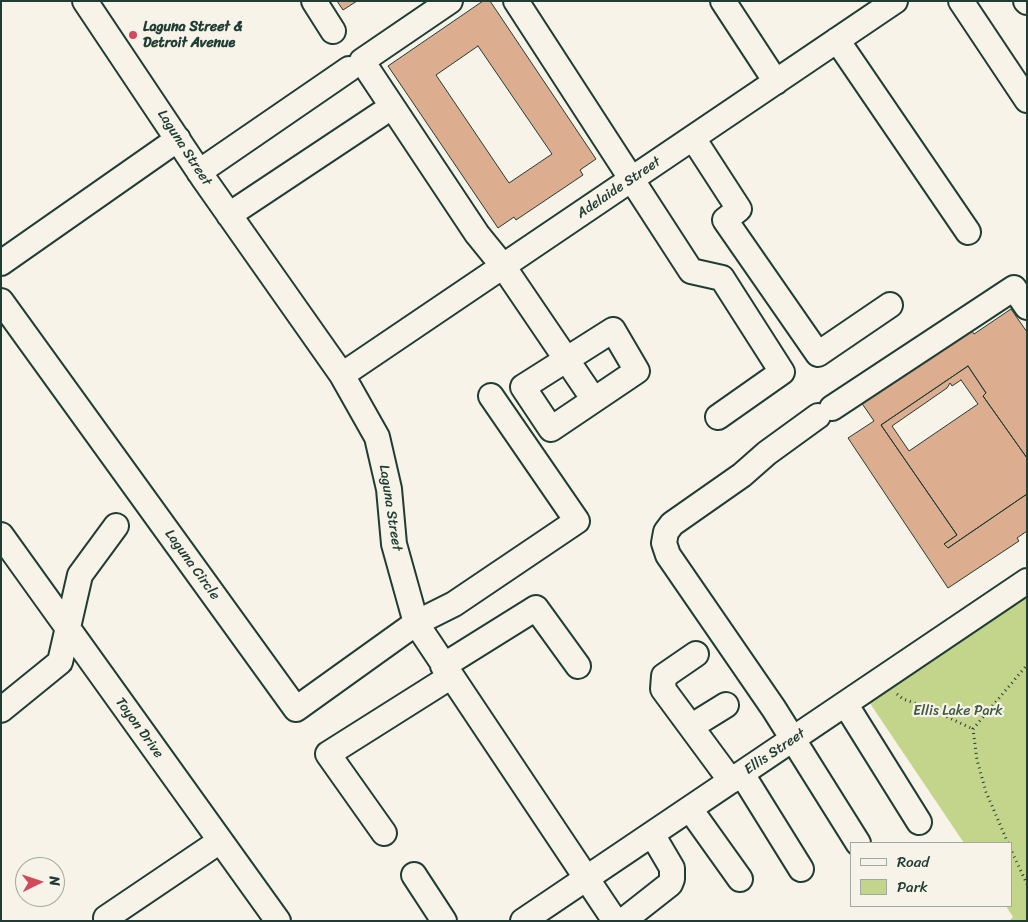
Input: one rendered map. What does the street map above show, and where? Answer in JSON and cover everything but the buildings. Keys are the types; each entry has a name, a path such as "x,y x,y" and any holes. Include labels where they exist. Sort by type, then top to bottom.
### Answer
{"street":[{"name":"Laguna Street","path":"86,1 199,172 342,375 377,437 389,489 394,544 416,623 446,671 615,921"},
{"path":"314,1 334,31"},
{"path":"450,1 362,60 477,234 503,266 594,400"},
{"path":"516,1 691,271 722,278 782,372 718,417"},
{"path":"723,1 776,82"},
{"path":"961,1 1027,100"},
{"name":"Adelaide Street","path":"342,375 776,82 837,40 883,5"},
{"path":"837,40 968,232"},
{"path":"199,172 349,69"},
{"path":"229,215 381,114"},
{"path":"693,138 739,209 725,220 818,354 890,305"},
{"path":"1,263 178,139"},
{"path":"857,842 794,739 668,555 664,543 666,532 672,524 742,475 767,453 825,412 1014,288 1027,307"},
{"name":"Laguna Circle","path":"1,301 296,709 416,623"},
{"path":"613,330 637,371 551,430 523,387 566,359 613,330"},
{"path":"416,623 454,604 576,521 490,396"},
{"path":"1,710 60,662 69,631 80,575 116,526"},
{"name":"Toyon Drive","path":"1,535 278,921"},
{"name":"Ellis Street","path":"523,921 1027,581"},
{"path":"384,834 328,754 536,608 578,666"},
{"path":"696,654 664,676 663,690 736,778 801,869"},
{"path":"846,704 919,822"},
{"path":"692,726 726,705"},
{"path":"690,808 740,879"},
{"path":"623,921 670,884 672,879 672,868 652,834"},
{"path":"106,918 220,841"},
{"path":"414,875 444,921"}],"path":[{"path":"1008,842 986,792 977,760 973,729 1027,665"},
{"path":"882,680 903,699 928,708 973,729"},
{"path":"1013,854 1027,884"}],"green space":[{"name":"Ellis Lake Park","path":"1027,581 1027,921 1009,921 1013,917 1007,907 1013,907 1013,842 963,842 863,693"}],"place":[{"name":"Laguna Street & Detroit Avenue","path":"133,35"}]}
